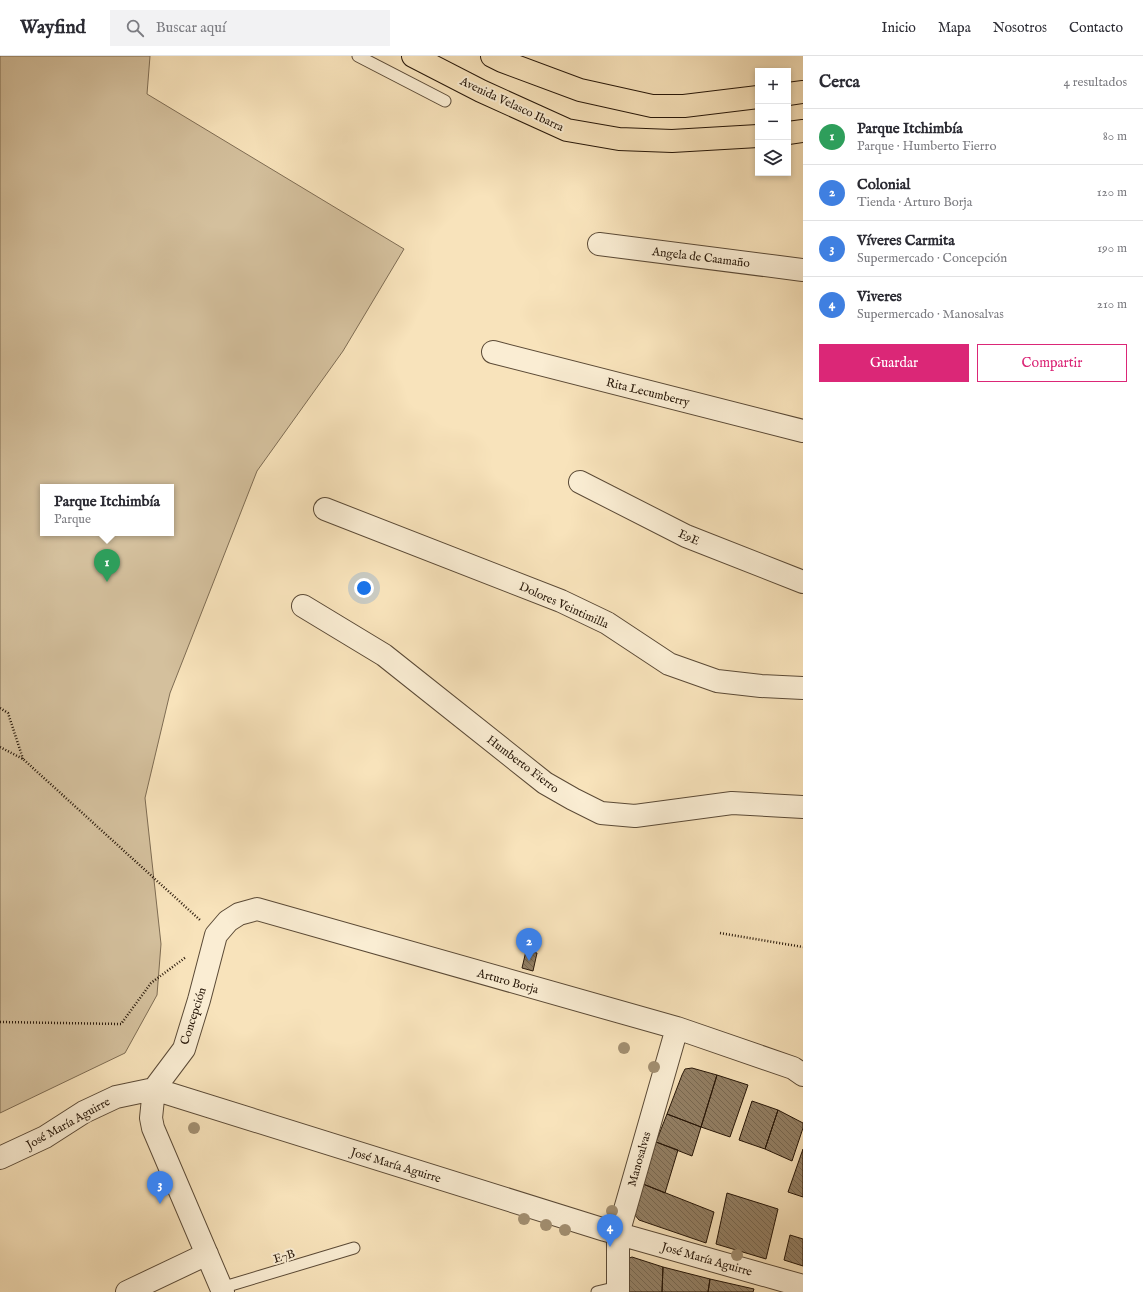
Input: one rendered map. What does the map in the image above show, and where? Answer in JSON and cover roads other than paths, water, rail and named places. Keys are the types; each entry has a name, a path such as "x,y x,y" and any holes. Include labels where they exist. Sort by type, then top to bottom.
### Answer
{"main road":[{"name":"Avenida Velasco Ibarra","path":"414,56 481,91 568,130 619,139 672,141 755,136"},
{"path":"492,56 580,90 652,106 684,106 755,97"},
{"path":"791,94 803,92"},
{"path":"791,133 803,131"}],"street":[{"name":"Angela de Caamaño","path":"599,244 803,270"},
{"name":"Rita Lecumberry","path":"493,352 803,431"},
{"name":"E9E","path":"580,482 686,536 803,582"},
{"name":"Dolores Veintimilla","path":"325,509 561,601 607,623 669,664 717,681 761,686 803,688"},
{"name":"Humberto Fierro","path":"303,606 384,655 545,783 601,813 635,816 732,803 803,807"},
{"name":"Arturo Borja","path":"216,935 228,922 239,914 257,909 677,1028 793,1068 803,1074"},
{"name":"Concepción","path":"154,1089 184,1049 216,935"},
{"name":"Manosalvas","path":"618,1290 618,1234 677,1028"},
{"name":"José María Aguirre","path":"0,1158 45,1137 84,1112 116,1097 154,1089 618,1234 803,1286"},
{"path":"154,1089 151,1118 154,1128 222,1290"},
{"path":"127,1292 207,1254"}],"lane":[{"path":"358,56 445,101"},
{"name":"E7B","path":"222,1290 354,1248"},
{"path":"597,1292 618,1290"}],"place":[{"name":"Parque Itchimbía","path":"107,582"},
{"name":"Colonial","path":"529,961"},
{"name":"Víveres Carmita","path":"160,1204"},
{"name":"Viveres","path":"610,1247"}]}
